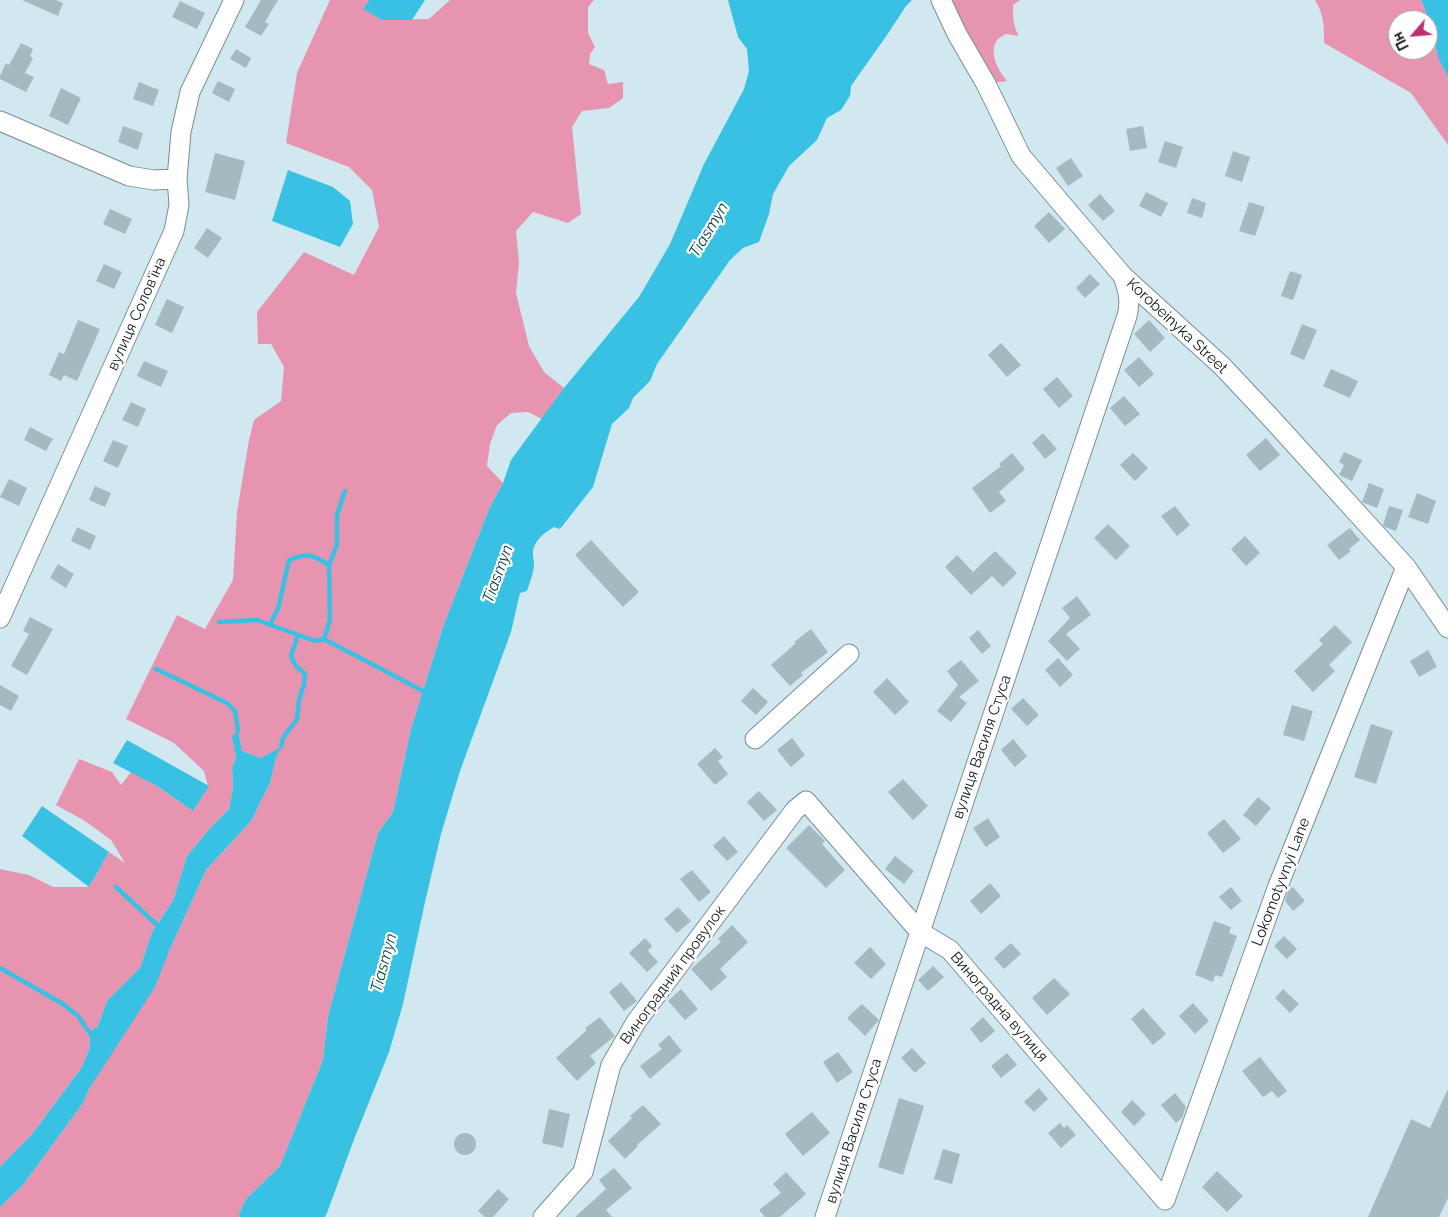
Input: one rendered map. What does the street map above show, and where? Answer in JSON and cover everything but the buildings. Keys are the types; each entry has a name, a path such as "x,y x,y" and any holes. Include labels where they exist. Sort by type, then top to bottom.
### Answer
{"street":[{"name":"вулиця Солов'їна","path":"0,618 174,231 179,205 177,179 181,132 190,92 234,0"},
{"name":"Korobeinyka Street","path":"941,0 986,84 1021,156 1123,276 1222,366 1406,567 1448,628"},
{"path":"0,121 129,176 154,180 177,179"},
{"name":"вулиця Василя Стуса","path":"825,1217 1130,307 1129,295 1123,276"},
{"name":"Lokomotyvnyi Lane","path":"1165,1200 1278,886 1406,567"},
{"path":"754,738 849,654"},
{"name":"Виноградна вулиця","path":"806,801 920,932 950,950 1165,1200"},
{"name":"Виноградний провулок","path":"543,1217 583,1172 611,1065 636,1022 795,810 806,801"}],"shaded area":[{"path":"330,0 369,0 364,9 382,20 429,19 450,0 594,0 588,7 588,33 595,47 590,54 589,64 604,70 608,84 623,82 623,98 609,108 582,111 572,127 581,214 568,223 533,212 516,231 519,262 516,293 529,346 544,372 564,388 542,419 528,412 511,413 497,425 490,444 487,466 503,483 489,509 443,627 411,729 393,812 378,833 328,1016 323,1060 280,1166 246,1199 239,1217 0,1217 0,1207 23,1185 83,1103 89,1089 169,951 206,870 251,821 270,783 280,748 261,758 242,751 238,732 233,736 236,758 232,768 233,788 229,809 187,856 173,901 152,932 140,968 107,1001 98,1026 89,1032 90,1047 82,1067 33,1133 0,1167 0,869 29,875 53,887 89,887 109,852 125,863 111,840 85,821 56,805 79,759 112,772 121,785 131,772 157,786 193,811 208,786 204,771 174,743 126,719 177,615 205,629 233,580 237,512 254,420 281,401 284,367 271,344 258,344 257,312 304,252 354,275 379,227 372,190 349,167 286,143 297,73"},
{"path":"941,0 1020,0 1013,5 1014,25 1019,36 1006,34 998,39 994,47 996,63 1007,81 986,84"},
{"path":"1315,0 1421,0 1425,10 1388,10 1388,60 1438,60 1438,56 1448,77 1448,145 1411,93 1324,43 1323,20"}],"water":[{"path":"369,0 425,0 412,20 382,20 363,9"},
{"name":"Tiasmyn","path":"728,0 912,0 851,86 850,96 841,110 827,118 817,140 789,166 773,194 769,214 759,242 743,248 730,260 657,364 650,381 633,398 629,408 612,424 593,487 560,529 554,527 550,529 539,538 534,546 534,566 531,581 527,591 520,593 511,632 460,771 441,834 403,1004 389,1052 325,1217 239,1217 246,1199 280,1166 323,1060 328,1016 378,833 393,812 411,729 443,627 489,509 503,483 511,460 564,388 639,297 670,244 704,164 744,89 749,71 747,49 738,37"},
{"path":"1421,0 1448,0 1448,77 1438,56 1438,10 1425,10"},
{"path":"288,170 333,187 350,201 353,224 340,247 272,221"},
{"path":"238,731 242,751 261,758 281,747 276,758 270,783 251,821 206,870 169,951 155,987 89,1089 83,1103 23,1185 0,1207 0,1167 33,1133 82,1067 90,1047 89,1032 98,1026 107,1001 140,968 152,932 173,901 187,856 229,809 233,788 232,768 236,758 232,736"},
{"path":"127,740 209,786 193,811 157,786 113,763"},
{"path":"42,806 109,852 89,887 22,836"}],"waterway":[{"path":"329,565 337,545 337,515 345,491"},
{"path":"270,624 278,609 289,560 301,556 314,557 329,565 330,620 324,639"},
{"path":"219,622 257,620 315,641 324,639 427,693"},
{"path":"281,747 283,738 297,719 299,700 304,684 305,674 296,666 291,656 298,635"},
{"path":"156,669 227,703 235,711 238,731"},
{"path":"116,887 157,925"},
{"path":"0,968 63,1004 78,1016 89,1032"}]}
